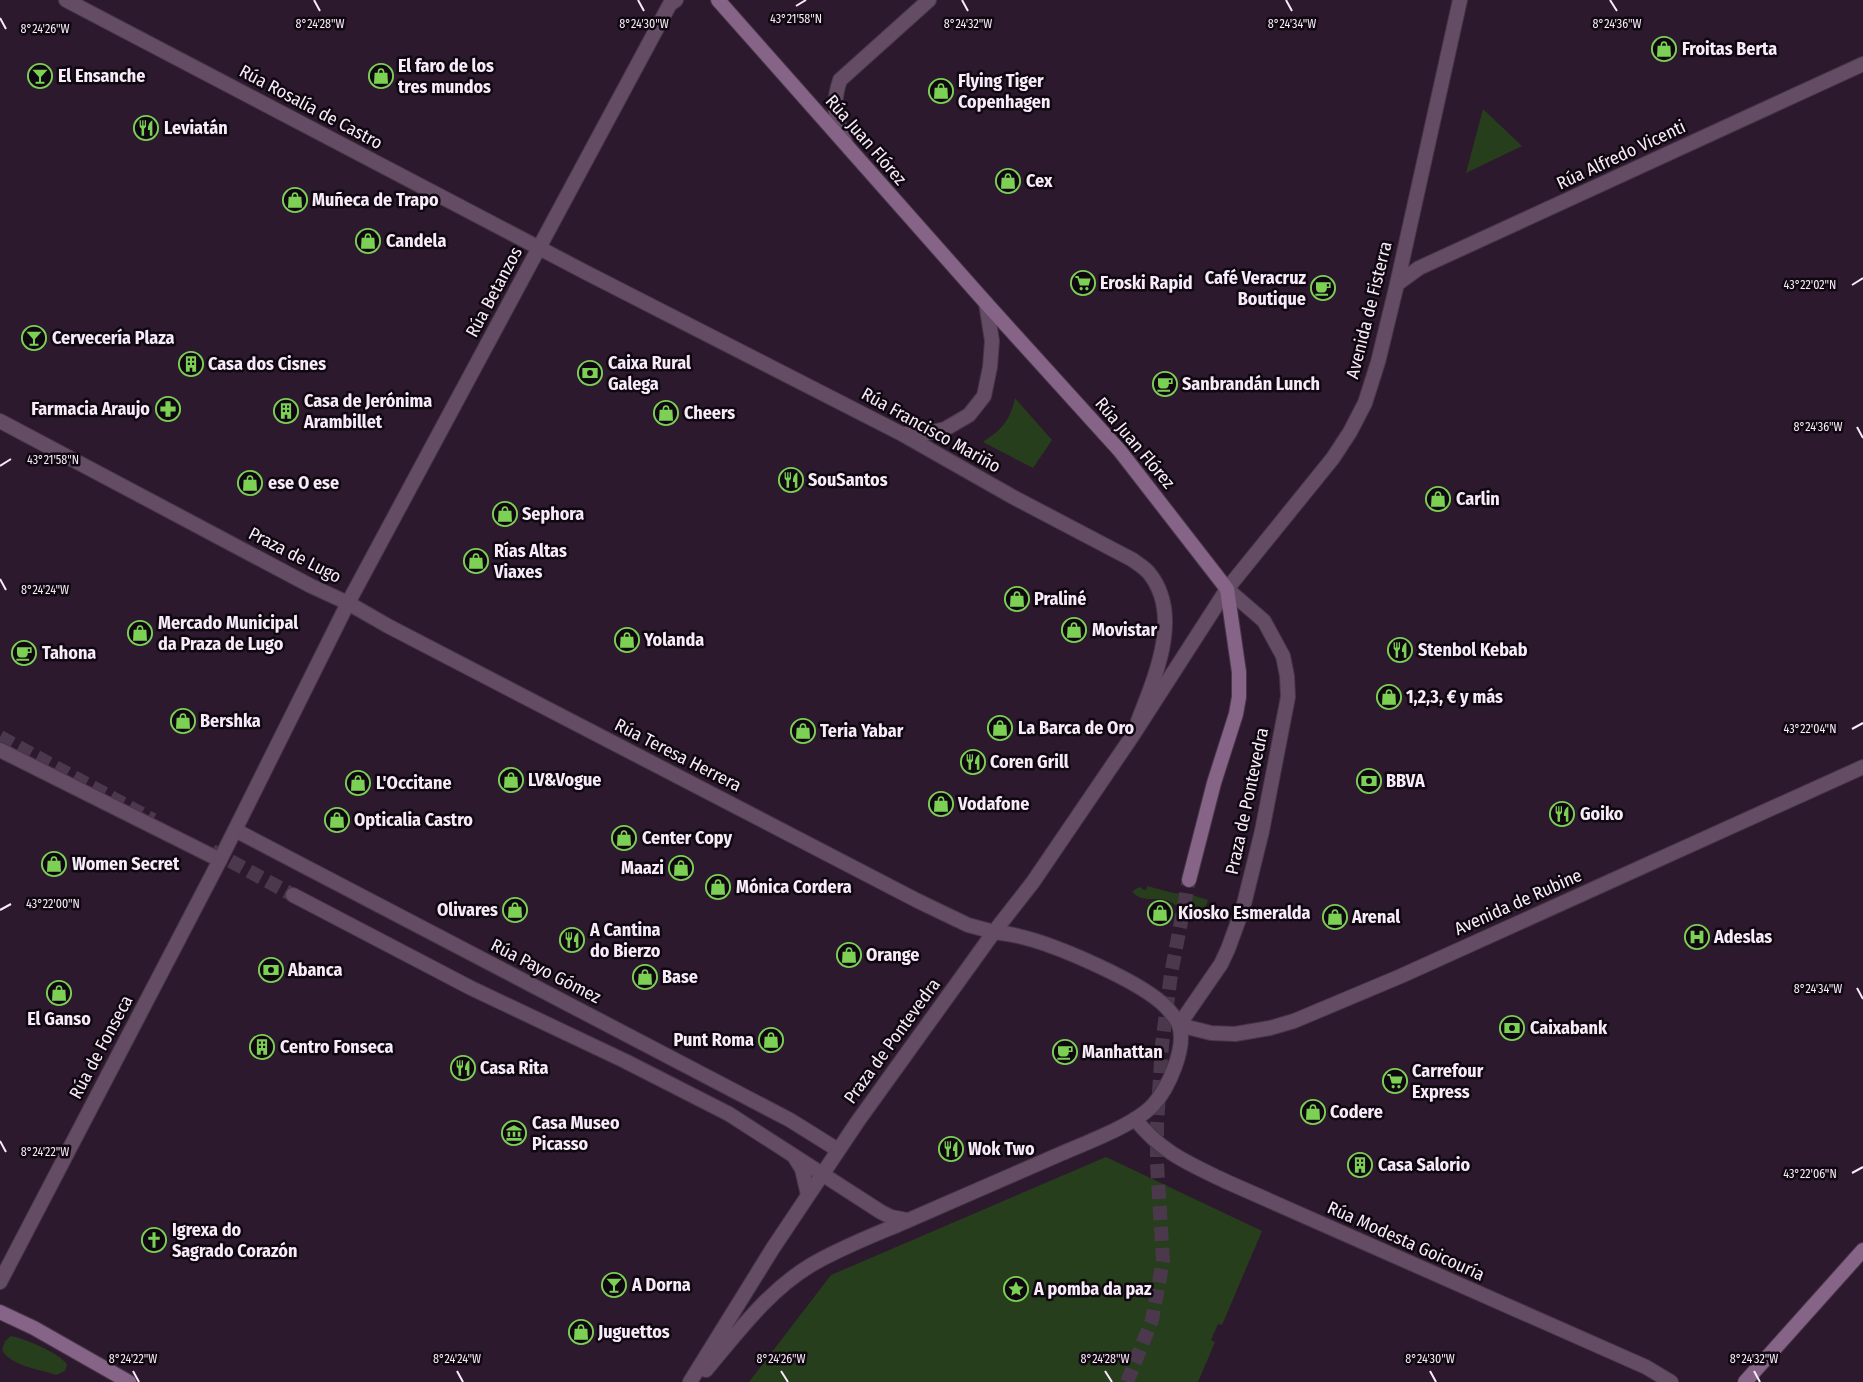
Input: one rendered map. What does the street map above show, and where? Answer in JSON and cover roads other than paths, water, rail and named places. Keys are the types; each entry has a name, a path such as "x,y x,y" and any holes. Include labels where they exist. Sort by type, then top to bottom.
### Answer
{"main road":[{"name":"Rúa Juan Flórez","path":"717,1 1120,451 1227,589"},
{"name":"Praza de Pontevedra","path":"1189,880 1214,783 1236,714 1239,697 1239,672 1227,589"},
{"path":"1745,1382 1863,1250"},
{"path":"0,1312 34,1328 129,1382"}],"street":[{"name":"Rúa Rosalía de Castro","path":"66,0 539,248"},
{"name":"Rúa Betanzos","path":"348,603 670,4 676,0"},
{"path":"847,147 836,118 835,95 840,80 929,0"},
{"name":"Avenida de Fisterra","path":"1227,589 1333,458 1350,432 1364,403 1378,362 1397,284 1460,0"},
{"name":"Rúa Alfredo Vicenti","path":"1397,284 1406,276 1426,265 1863,64"},
{"name":"Rúa Francisco Mariño","path":"539,248 902,434 1013,497 1110,547 1148,571 1162,594 1165,618 1156,674 1133,735"},
{"path":"902,434 923,434 945,430 969,415 984,396 990,367 992,342 986,303"},
{"name":"Praza de Lugo","path":"0,421 311,586 348,603 235,830"},
{"name":"Praza de Pontevedra","path":"690,1382 773,1248 838,1150 994,932 1033,882 1133,735 1227,589 1264,621 1283,656 1287,676 1288,697 1262,831 1243,908 1221,964 1179,1025"},
{"name":"Rúa Teresa Herrera","path":"348,603 406,635 938,911 968,925 994,932"},
{"path":"0,750 220,860"},
{"name":"Avenida de Rubine","path":"1179,1025 1211,1033 1235,1034 1270,1028 1294,1021 1400,976 1863,767"},
{"name":"Rúa de Fonseca","path":"0,1282 235,830"},
{"name":"Rúa Payo Gómez","path":"235,830 790,1120 838,1150"},
{"path":"293,895 471,988 625,1061 729,1114 881,1212 891,1217 907,1220"},
{"path":"696,1382 754,1313 790,1280 811,1266 833,1253 1077,1147 1135,1119 1153,1106 1172,1076 1178,1055 1179,1025 1163,1004 1123,978 1044,943 994,932"},
{"name":"Rúa Modesta Goicouría","path":"1135,1119 1153,1140 1175,1156 1225,1182 1646,1367 1671,1382"},
{"path":"793,1156 802,1169 808,1195"}],"tunnel":[{"path":"0,737 153,820"},
{"path":"212,851 293,895"},
{"path":"1127,1382 1152,1320 1163,1261 1157,1164 1157,1125 1162,1045 1171,974 1189,880"}],"place":[{"name":"Froitas Berta","path":"1664,49"},
{"name":"El Ensanche","path":"40,76"},
{"name":"El faro de los tres mundos","path":"381,76"},
{"name":"Flying Tiger Copenhagen","path":"941,91"},
{"name":"Leviatán","path":"146,128"},
{"name":"Cex","path":"1008,181"},
{"name":"Muñeca de Trapo","path":"295,200"},
{"name":"Candela","path":"368,241"},
{"name":"Eroski Rapid","path":"1083,283"},
{"name":"Café Veracruz Boutique","path":"1323,288"},
{"name":"Cervecería Plaza","path":"34,338"},
{"name":"Casa dos Cisnes","path":"191,364"},
{"name":"Caixa Rural Galega","path":"590,373"},
{"name":"Sanbrandán Lunch","path":"1165,384"},
{"name":"Farmacia Araujo","path":"168,409"},
{"name":"Casa de Jerónima Arambillet","path":"286,411"},
{"name":"Cheers","path":"666,413"},
{"name":"SouSantos","path":"791,480"},
{"name":"ese O ese","path":"250,483"},
{"name":"Carlin","path":"1438,499"},
{"name":"Sephora","path":"505,514"},
{"name":"Rías Altas Viaxes","path":"476,561"},
{"name":"Praliné","path":"1017,599"},
{"name":"Movistar","path":"1074,630"},
{"name":"Mercado Municipal da Praza de Lugo","path":"140,633"},
{"name":"Yolanda","path":"627,640"},
{"name":"Stenbol Kebab","path":"1400,650"},
{"name":"Tahona","path":"24,653"},
{"name":"1,2,3, € y más","path":"1389,697"},
{"name":"Bershka","path":"183,721"},
{"name":"La Barca de Oro","path":"1000,728"},
{"name":"Teria Yabar","path":"803,731"},
{"name":"Coren Grill","path":"973,762"},
{"name":"LV&Vogue","path":"511,780"},
{"name":"BBVA","path":"1369,781"},
{"name":"L'Occitane","path":"358,783"},
{"name":"Vodafone","path":"941,804"},
{"name":"Goiko","path":"1562,814"},
{"name":"Opticalia Castro","path":"337,820"},
{"name":"Center Copy","path":"624,838"},
{"name":"Women Secret","path":"54,864"},
{"name":"Maazi","path":"681,868"},
{"name":"Mónica Cordera","path":"718,887"},
{"name":"Olivares","path":"515,910"},
{"name":"Kiosko Esmeralda","path":"1160,913"},
{"name":"Arenal","path":"1335,917"},
{"name":"Adeslas","path":"1697,937"},
{"name":"A Cantina do Bierzo","path":"572,940"},
{"name":"Orange","path":"849,955"},
{"name":"Abanca","path":"271,970"},
{"name":"Base","path":"645,977"},
{"name":"El Ganso","path":"59,993"},
{"name":"Caixabank","path":"1512,1028"},
{"name":"Punt Roma","path":"771,1040"},
{"name":"Centro Fonseca","path":"262,1047"},
{"name":"Manhattan","path":"1065,1052"},
{"name":"Casa Rita","path":"463,1068"},
{"name":"Carrefour Express","path":"1395,1081"},
{"name":"Codere","path":"1313,1112"},
{"name":"Casa Museo Picasso","path":"514,1133"},
{"name":"Wok Two","path":"951,1149"},
{"name":"Casa Salorio","path":"1360,1165"},
{"name":"Igrexa do Sagrado Corazón","path":"154,1240"},
{"name":"A Dorna","path":"614,1285"},
{"name":"A pomba da paz","path":"1016,1289"},
{"name":"Juguettos","path":"581,1332"}]}
